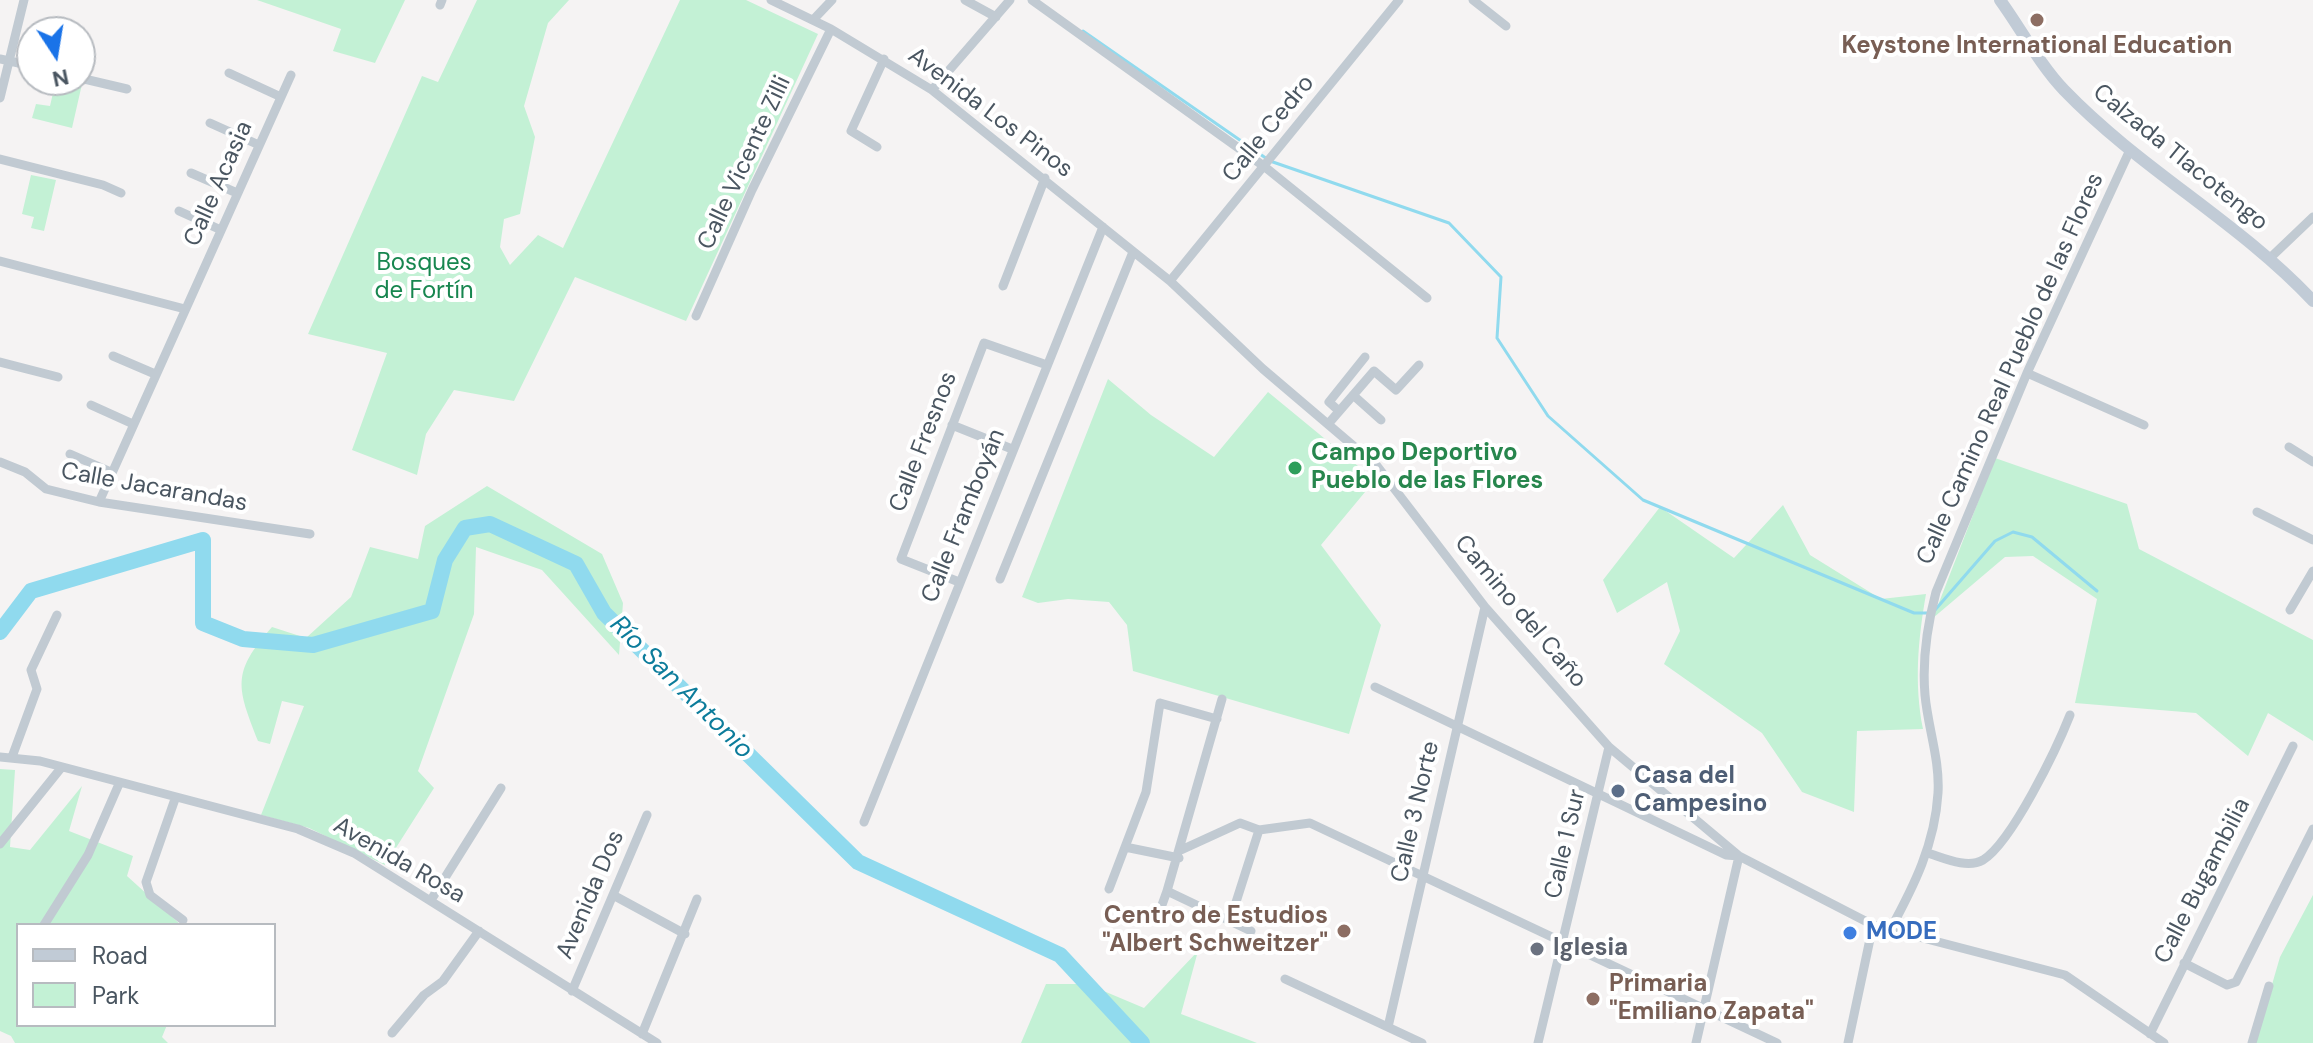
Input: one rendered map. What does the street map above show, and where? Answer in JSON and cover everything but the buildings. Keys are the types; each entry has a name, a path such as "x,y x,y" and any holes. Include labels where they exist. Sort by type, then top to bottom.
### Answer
{"street":[{"path":"0,98 4,60 24,0"},
{"name":"Avenida Los Pinos","path":"771,0 831,29 932,90 1170,281"},
{"path":"813,20 832,0"},
{"path":"965,0 996,17"},
{"path":"932,90 1010,0"},
{"path":"1032,0 1265,167 1427,298"},
{"name":"Calle Cedro","path":"1170,281 1399,0"},
{"path":"1473,0 1506,26"},
{"name":"Calzada Tlacotengo","path":"2000,0 2063,89 2130,150 2269,259 2313,301"},
{"name":"Calle Vicente Zilli","path":"696,316 752,190 831,29"},
{"path":"877,147 851,131 884,59"},
{"path":"229,73 281,97"},
{"name":"Calle Acasia","path":"99,502 291,75"},
{"path":"96,82 127,89"},
{"path":"210,123 259,145"},
{"name":"Calle Camino Real Pueblo de las Flores","path":"1890,930 1928,853 1936,810 1938,773 1925,696 1926,629 1936,592 2027,373 2130,150"},
{"path":"0,159 103,185 121,193"},
{"path":"191,173 237,193"},
{"path":"1003,286 1045,178"},
{"path":"179,211 221,230"},
{"path":"2269,259 2313,217"},
{"name":"Calle Framboyán","path":"864,822 1103,227"},
{"path":"1000,579 1133,252"},
{"path":"0,261 185,309"},
{"name":"Camino del Caño","path":"1170,281 1263,369 1377,466 1485,607 1609,747 1739,856 1873,925 2065,975 2164,1043"},
{"name":"Calle Fresnos","path":"959,582 901,559 984,343 1047,365"},
{"path":"113,356 155,374"},
{"path":"1339,411 1329,402 1365,357"},
{"path":"0,362 58,377"},
{"path":"1329,423 1374,371 1396,390 1419,365"},
{"path":"2027,373 2144,425"},
{"path":"1353,395 1381,420"},
{"path":"91,405 133,424"},
{"path":"952,425 1012,449"},
{"path":"2289,447 2313,462"},
{"path":"70,454 111,472"},
{"name":"Calle Jacarandas","path":"0,462 25,472 46,489 99,502 310,534"},
{"path":"2257,512 2313,540"},
{"path":"2290,610 2313,571"},
{"name":"Calle 3 Norte","path":"1388,1027 1485,607"},
{"path":"12,757 37,689 31,670 57,615"},
{"path":"1375,687 1726,855 1739,856 1696,1043"},
{"path":"1158,916 1180,854 1222,699"},
{"path":"1109,889 1151,771 1160,703 1217,719"},
{"path":"1928,853 1970,863 1982,861 1999,844 2058,745 2070,715"},
{"name":"Calle Bugambilia","path":"2150,1034 2293,746"},
{"name":"Calle 1 Sur","path":"1538,1043 1609,747"},
{"name":"Avenida Rosa","path":"0,757 61,768 298,829 354,853 657,1043"},
{"path":"0,844 61,768"},
{"path":"45,923 88,855 119,784"},
{"path":"431,900 501,788"},
{"path":"175,799 146,882 150,895 183,920"},
{"name":"Avenida Dos","path":"572,991 647,815"},
{"path":"1125,847 1180,854 1240,823 1259,830 1310,823 1777,1043"},
{"path":"2184,963 2227,985 2236,982 2313,829"},
{"path":"1230,921 1259,830"},
{"path":"1167,891 1251,931"},
{"path":"613,895 685,934"},
{"path":"642,1034 697,899"},
{"path":"1860,1043 1848,1042 1873,925"},
{"path":"392,1033 424,995 443,981 479,931"},
{"path":"1285,979 1422,1043"},
{"path":"2252,1043 2269,986"}],"green space":[{"path":"257,0 405,0 375,63 333,51 341,29"},
{"name":"Bosques de Fortín","path":"477,0 569,0 548,23 524,106 535,137 520,214 504,219 500,247 510,265 538,235 563,248 680,0 746,0 818,34 686,321 575,277 514,401 454,390 426,434 417,475 352,450 387,353 308,334 422,76 438,82"},
{"path":"52,96 79,96 72,128 32,118 36,104 50,106"},
{"path":"31,175 56,180 44,231 31,228 34,217 22,214"},
{"path":"1108,379 1151,415 1214,457 1268,392 1375,480 1321,545 1381,625 1349,734 1133,671 1127,625 1109,602 1068,599 1038,603 1022,597"},
{"path":"1995,458 2127,504 2139,549 2313,640 2313,741 2268,713 2248,756 2196,713 2075,703 2097,599 2033,556 2005,557 1933,618"},
{"path":"487,486 602,554 623,603 619,655 542,570 476,547 474,614 418,771 434,788 385,865 309,828 261,815 304,706 282,701 270,744 258,741 242,693 242,681 244,669 259,643 272,627 306,638 351,597 370,547 418,559 425,526"},
{"path":"1783,505 1810,555 1881,599 1926,594 1918,662 1923,729 1857,731 1854,812 1802,792 1762,733 1664,664 1680,631 1667,582 1617,613 1603,580 1660,507 1734,558"},
{"path":"0,769 15,770 10,847 30,850 82,786 69,831 133,856 127,876 179,923 16,923 16,1027 166,1027 162,1037 168,1043 15,1043 11,1036 0,1031"},
{"path":"2313,895 2313,1043 2255,1043 2280,957"},
{"path":"1198,951 1181,1014 1257,1043 1021,1043 1046,984 1087,984 1144,1008"}],"waterway":[{"path":"1083,31 1270,161 1449,223 1501,277 1497,338 1548,416 1643,500 1914,613 1928,613"},
{"name":"Río San Antonio","path":"0,632 31,591 203,540 203,623 243,639 313,645 432,611 445,560 465,528 490,524 576,564 604,613 858,862 1060,955 1142,1043"},
{"path":"1935,610 1995,541 2013,532 2032,537 2097,591"}],"place":[{"name":"Keystone International Education","path":"2037,20"},
{"name":"Campo Deportivo Pueblo de las Flores","path":"1295,468"},
{"name":"Casa del Campesino","path":"1618,791"},
{"name":"Centro de Estudios \"Albert Schweitzer\"","path":"1344,931"},
{"name":"MODE","path":"1850,933"},
{"name":"Iglesia","path":"1537,949"},
{"name":"Primaria \"Emiliano Zapata\"","path":"1593,999"}]}
